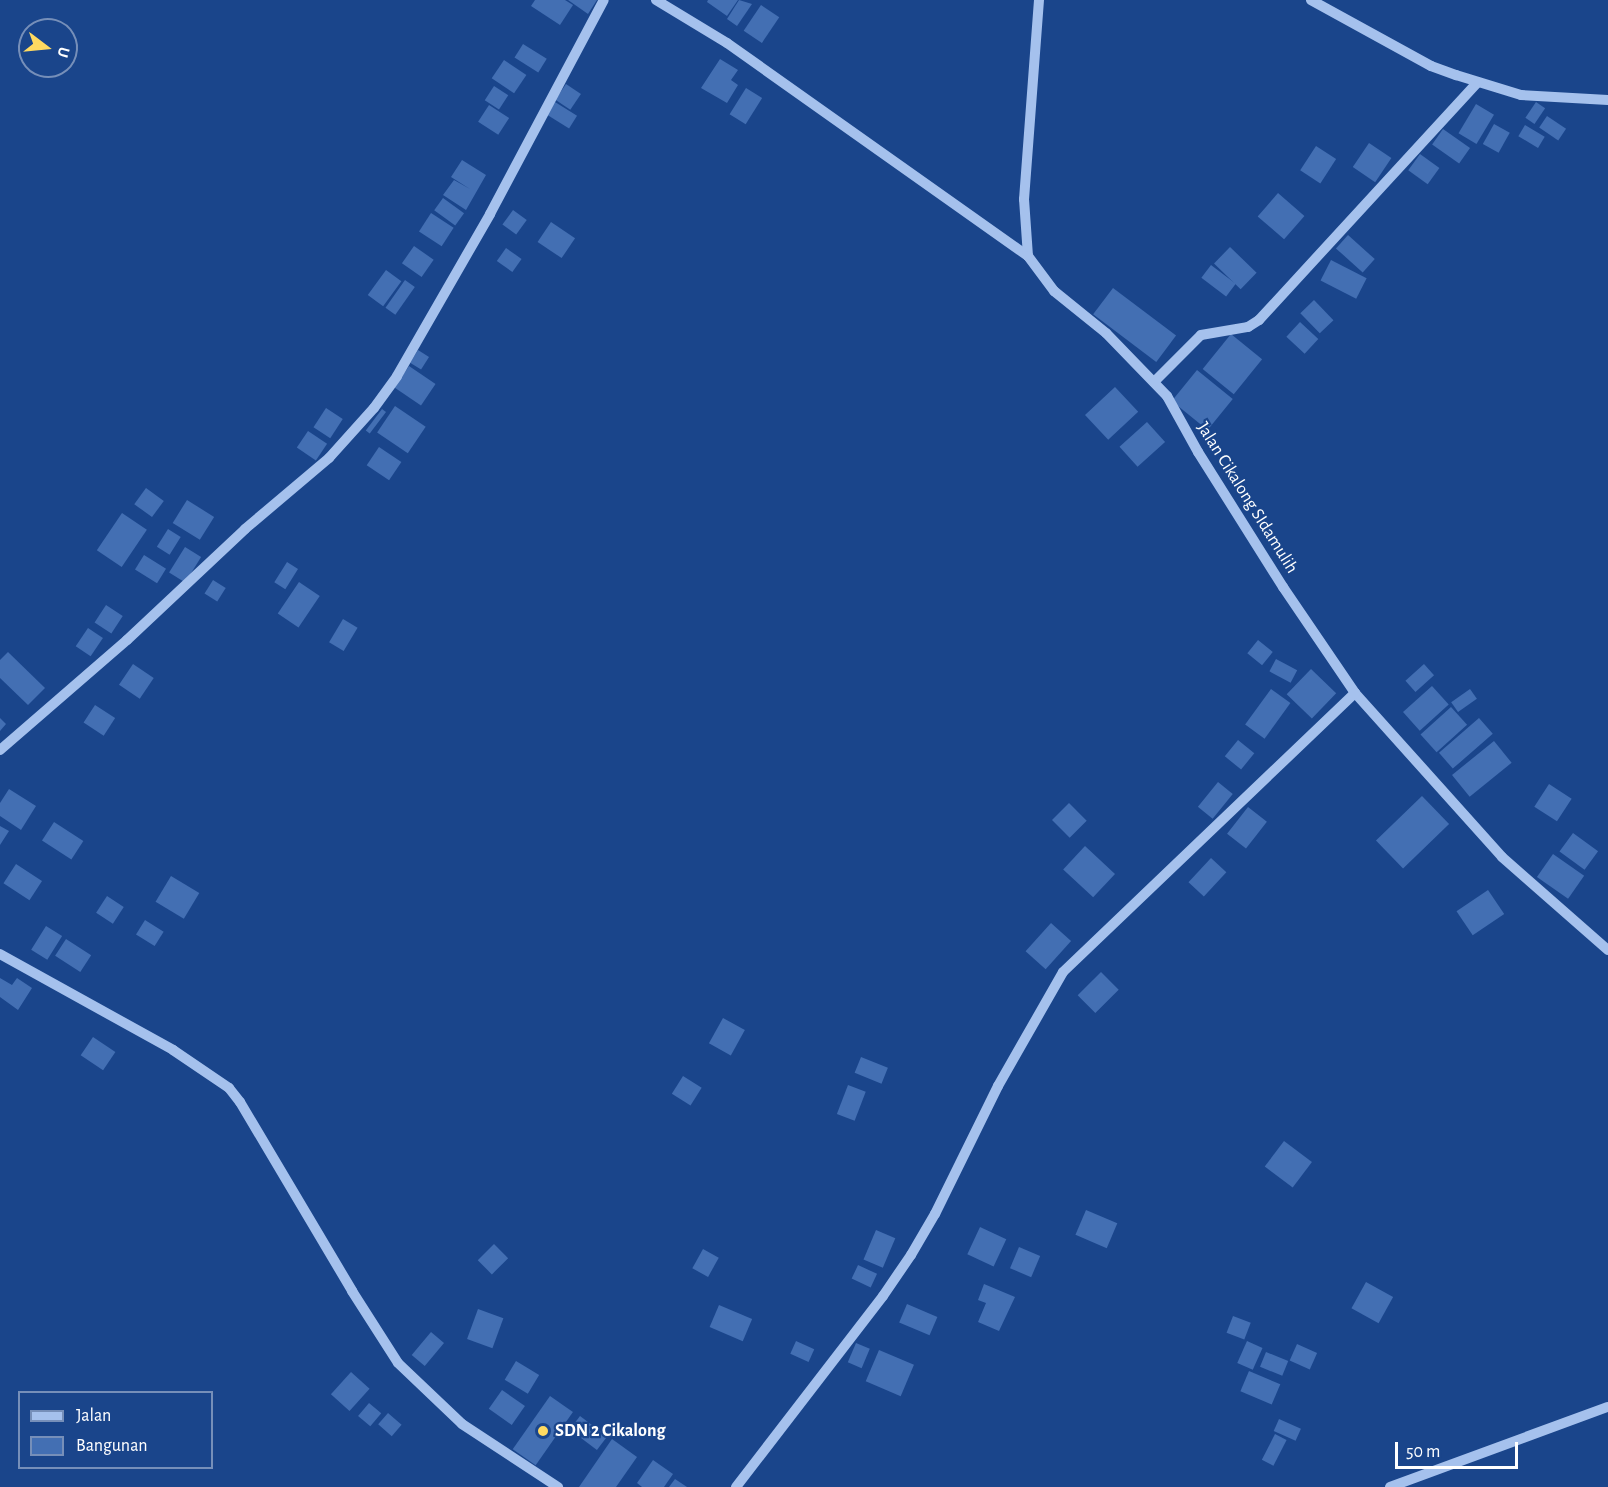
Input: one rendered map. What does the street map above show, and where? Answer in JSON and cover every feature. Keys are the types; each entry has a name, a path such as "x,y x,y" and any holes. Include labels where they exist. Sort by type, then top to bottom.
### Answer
{"street":[{"path":"0,750 103,662 245,529 329,458 374,408 397,376 484,225 604,0"},
{"path":"656,0 727,43 1028,256"},
{"path":"1028,256 1024,199 1039,0"},
{"path":"1311,0 1431,66 1478,82 1521,95 1608,100"},
{"path":"1154,382 1201,335 1248,327 1259,320 1478,82"},
{"name":"Jalan Cikalong SIdamulih","path":"1028,256 1054,291 1106,333 1167,396 1198,452 1283,587 1354,693 1502,857 1608,950"},
{"path":"736,1487 883,1296 910,1255 935,1214 998,1086 1063,972 1354,693"},
{"path":"0,954 173,1050 229,1088 240,1102 352,1291 398,1363 462,1424 558,1487"},
{"path":"1390,1487 1608,1407"}],"building":[{"path":"535,0 565,0 573,5 560,25 531,6"},
{"path":"568,0 597,0 588,14"},
{"path":"708,0 738,0 727,16 707,2"},
{"path":"739,0 752,4 737,26 727,19"},
{"path":"761,5 779,17 762,43 744,31"},
{"path":"523,44 547,59 538,72 515,58"},
{"path":"720,59 738,70 731,80 738,85 727,103 701,88"},
{"path":"504,60 526,75 514,93 492,78"},
{"path":"566,84 581,94 570,110 555,100"},
{"path":"494,86 508,95 499,110 485,100"},
{"path":"746,88 762,98 746,124 730,114"},
{"path":"555,102 577,116 569,128 547,115"},
{"path":"1536,102 1545,108 1534,124 1525,118"},
{"path":"1476,104 1494,115 1476,144 1458,133"},
{"path":"489,105 509,118 498,135 478,122"},
{"path":"1547,116 1566,129 1558,140 1539,128"},
{"path":"1494,124 1510,133 1499,153 1483,144"},
{"path":"1525,125 1545,137 1538,148 1518,136"},
{"path":"1443,129 1470,148 1459,163 1432,145"},
{"path":"1369,143 1391,158 1375,182 1353,167"},
{"path":"1316,146 1336,159 1320,183 1300,170"},
{"path":"1420,154 1439,168 1428,184 1408,170"},
{"path":"462,160 486,175 466,210 443,195 454,180 470,189 451,177"},
{"path":"1278,193 1304,216 1284,239 1258,216"},
{"path":"443,198 464,213 455,225 434,210"},
{"path":"513,210 527,220 516,235 502,225"},
{"path":"431,213 454,228 442,246 419,231"},
{"path":"551,222 575,238 562,258 538,242"},
{"path":"1348,235 1375,259 1363,272 1336,248"},
{"path":"414,246 434,260 422,277 402,263"},
{"path":"1230,247 1257,273 1241,289 1214,264"},
{"path":"506,248 522,259 512,272 497,261"},
{"path":"1331,260 1367,278 1356,299 1321,280"},
{"path":"1211,265 1236,284 1226,296 1201,278"},
{"path":"386,270 401,281 383,306 368,295"},
{"path":"405,280 415,287 395,315 385,308"},
{"path":"1113,288 1176,336 1156,362 1093,314"},
{"path":"1314,300 1333,320 1320,333 1300,313"},
{"path":"1300,322 1318,339 1305,354 1286,337"},
{"path":"1231,334 1262,359 1234,394 1203,369"},
{"path":"418,350 429,357 421,370 410,363"},
{"path":"409,366 436,384 421,405 394,388"},
{"path":"1197,370 1233,399 1208,430 1172,401"},
{"path":"1115,387 1138,412 1108,440 1085,415"},
{"path":"395,406 426,427 408,453 377,433"},
{"path":"326,408 343,419 330,438 313,427"},
{"path":"382,409 386,412 370,434 366,431"},
{"path":"1147,422 1165,442 1138,467 1120,447"},
{"path":"308,431 327,444 316,460 297,448"},
{"path":"379,447 401,462 389,480 367,465"},
{"path":"146,488 164,501 152,517 134,504"},
{"path":"187,500 214,517 200,540 173,523"},
{"path":"122,513 147,530 122,567 97,550"},
{"path":"168,529 181,537 170,555 157,547"},
{"path":"185,547 201,557 185,583 169,572"},
{"path":"144,555 166,569 157,583 135,569"},
{"path":"287,562 298,569 285,589 274,582"},
{"path":"213,580 226,588 217,602 205,594"},
{"path":"299,582 320,596 298,627 278,614"},
{"path":"106,605 123,616 111,634 95,623"},
{"path":"343,619 358,628 344,651 329,642"},
{"path":"88,628 103,638 91,656 76,646"},
{"path":"1258,640 1273,652 1262,665 1247,653"},
{"path":"8,652 45,688 28,705 0,678 0,660"},
{"path":"1276,659 1297,670 1291,683 1269,671"},
{"path":"133,664 154,678 140,699 119,685"},
{"path":"1424,664 1434,675 1415,692 1405,681"},
{"path":"1311,669 1336,693 1312,718 1287,694"},
{"path":"1432,686 1449,705 1420,731 1403,712"},
{"path":"1271,689 1290,703 1265,739 1245,725"},
{"path":"1470,689 1477,699 1458,712 1451,702"},
{"path":"95,705 115,718 104,736 84,723"},
{"path":"1451,707 1467,725 1437,752 1421,734"},
{"path":"0,718 6,724 0,731"},
{"path":"1479,718 1493,734 1453,769 1439,753"},
{"path":"1238,740 1254,753 1241,770 1225,756"},
{"path":"1494,741 1512,763 1470,797 1452,775"},
{"path":"1218,782 1233,794 1213,819 1198,807"},
{"path":"1549,784 1572,799 1557,821 1534,807"},
{"path":"9,789 36,806 21,830 0,816 0,803"},
{"path":"1422,796 1449,824 1403,869 1376,840"},
{"path":"1069,803 1087,821 1070,838 1052,820"},
{"path":"1248,807 1267,822 1246,849 1227,834"},
{"path":"54,822 83,841 71,860 42,840"},
{"path":"0,826 9,831 0,845"},
{"path":"1573,833 1598,851 1585,870 1559,852"},
{"path":"1085,846 1115,874 1093,897 1063,869"},
{"path":"1553,854 1584,876 1568,899 1537,877"},
{"path":"1211,858 1226,872 1204,896 1188,882"},
{"path":"16,864 42,881 29,900 3,883"},
{"path":"171,876 199,893 184,919 156,902"},
{"path":"1488,890 1504,914 1473,935 1456,911"},
{"path":"107,896 124,907 113,924 96,913"},
{"path":"145,920 164,932 155,946 136,934"},
{"path":"1051,923 1071,941 1046,969 1026,951"},
{"path":"46,926 62,936 47,960 31,950"},
{"path":"66,939 91,955 80,972 55,956"},
{"path":"1101,972 1119,990 1095,1013 1078,995"},
{"path":"0,978 12,985 17,978 32,988 18,1010 0,997"},
{"path":"723,1018 745,1030 731,1055 709,1043"},
{"path":"93,1037 115,1052 103,1070 81,1055"},
{"path":"861,1057 888,1068 882,1084 855,1073"},
{"path":"683,1076 702,1088 691,1105 672,1094"},
{"path":"848,1085 866,1092 855,1121 837,1114"},
{"path":"1284,1141 1312,1162 1293,1188 1265,1167"},
{"path":"1086,1210 1117,1223 1107,1248 1075,1235"},
{"path":"980,1227 1006,1239 994,1266 967,1254"},
{"path":"876,1230 895,1238 883,1268 863,1259"},
{"path":"494,1244 508,1258 492,1274 478,1260"},
{"path":"1019,1247 1040,1256 1031,1277 1010,1268"},
{"path":"703,1249 719,1258 708,1277 692,1268"},
{"path":"858,1265 877,1274 871,1287 852,1279"},
{"path":"1366,1282 1393,1297 1379,1323 1351,1308"},
{"path":"984,1284 1015,1297 999,1331 978,1322 986,1303 978,1300"},
{"path":"907,1304 937,1317 930,1335 899,1322"},
{"path":"719,1305 752,1319 743,1341 710,1327"},
{"path":"478,1309 503,1318 492,1348 467,1339"},
{"path":"1233,1316 1251,1323 1244,1340 1227,1333"},
{"path":"431,1332 444,1343 425,1366 412,1355"},
{"path":"796,1341 814,1349 809,1362 790,1354"},
{"path":"1247,1341 1263,1348 1253,1370 1237,1363"},
{"path":"856,1343 870,1349 862,1368 848,1362"},
{"path":"1297,1344 1317,1353 1310,1369 1290,1360"},
{"path":"879,1350 914,1365 901,1396 866,1381"},
{"path":"1266,1352 1288,1361 1282,1376 1260,1367"},
{"path":"516,1361 539,1375 528,1394 505,1380"},
{"path":"1249,1371 1280,1384 1272,1405 1240,1391"},
{"path":"351,1372 370,1389 350,1411 331,1394"},
{"path":"502,1390 525,1406 512,1425 489,1409"},
{"name":"SDN 2 Cikalong","path":"550,1396 573,1412 536,1465 513,1449"},
{"path":"369,1403 381,1413 370,1426 358,1416"},
{"path":"388,1413 402,1425 392,1436 378,1424"},
{"name":"SDN 2 Cikalong","path":"580,1416 607,1436 597,1450 570,1430"},
{"path":"1279,1419 1301,1429 1296,1441 1274,1431"},
{"path":"1275,1434 1287,1440 1273,1466 1262,1460"},
{"name":"SDN 2 Cikalong","path":"612,1439 637,1457 616,1487 579,1487"},
{"path":"653,1460 673,1474 664,1487 642,1487 637,1483"},
{"path":"675,1479 687,1487 669,1487"}],"place":[{"name":"SDN 2 Cikalong","path":"543,1431"}]}
